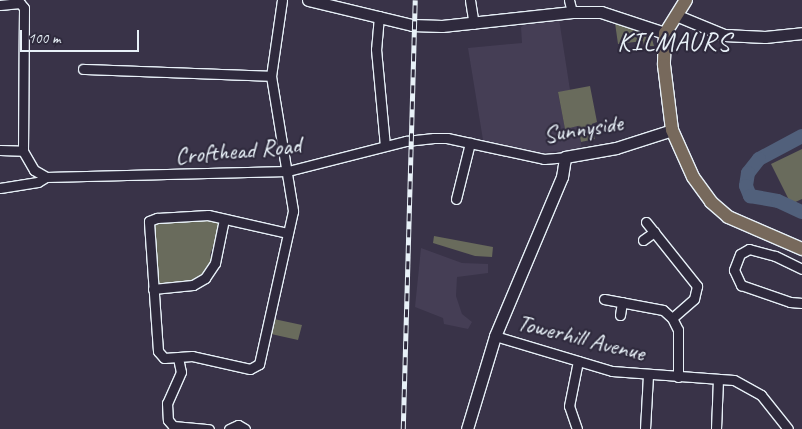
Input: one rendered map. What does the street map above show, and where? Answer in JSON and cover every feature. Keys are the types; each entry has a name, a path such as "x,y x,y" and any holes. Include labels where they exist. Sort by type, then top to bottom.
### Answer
{"main road":[{"path":"308,0 412,25 474,24 570,6 610,14 666,33"},
{"path":"686,0 666,33 665,89 672,130 693,177 711,202 728,217 800,248"},
{"path":"678,16 724,35 765,37 802,33"},
{"name":"Sunnyside","path":"565,157 616,148 672,130"},
{"path":"467,429 495,336 562,177 565,157"}],"street":[{"path":"282,0 271,76 293,211 259,364 250,369 192,356 164,358 158,351 149,221 157,218 208,215 288,233"},
{"path":"470,0 474,24"},
{"path":"0,6 20,3 24,8 23,151 34,170 46,177"},
{"path":"379,16 376,50 385,146"},
{"path":"83,69 271,76"},
{"name":"Crofthead Road","path":"0,188 38,182 46,177 96,178 288,172 385,146 434,138 470,143"},
{"path":"456,199 470,143"},
{"name":"Sunnyside","path":"470,143 544,159 565,157"},
{"path":"0,150 23,151"},
{"path":"153,289 193,285 205,278 214,262 224,219"},
{"path":"646,222 697,286 694,299 672,318"},
{"path":"643,240 654,232"},
{"path":"775,256 779,240"},
{"path":"788,262 800,248"},
{"path":"802,269 755,249 744,250 734,270 738,281 790,302 802,302"},
{"path":"604,299 663,310 672,318 678,330 678,377"},
{"path":"620,315 622,302"},
{"name":"Towerhill Avenue","path":"495,336 612,371 648,376 734,380 754,389 788,429"},
{"path":"178,358 181,372 167,403 168,420 173,426 209,429"},
{"path":"577,429 569,406 578,361"},
{"path":"645,429 648,376"},
{"path":"716,429 718,379"},
{"path":"229,429 238,425 245,429"}],"shaded area":[{"path":"559,19 570,90 558,93 565,128 578,126 582,149 538,153 483,140 468,48 522,43 521,27 528,23"},
{"path":"421,248 462,263 488,264 488,273 457,277 456,296 462,314 472,322 468,329 444,324 443,318 415,307"}],"green space":[{"path":"615,23 650,32 654,46 644,46 643,41 618,44"},
{"path":"590,86 597,122 592,124 595,139 581,142 578,126 565,129 558,92"},
{"path":"802,149 802,199 791,204 771,164"},
{"path":"197,218 222,221 210,255 212,259 208,269 195,281 159,285 155,282 155,243 150,229 154,222"},
{"path":"434,236 493,247 492,257 475,256 433,243"},
{"path":"274,319 302,325 298,340 271,334"}],"waterway":[{"path":"802,136 759,159 748,173 746,186 750,196 778,201 802,212"}],"railway":[{"path":"403,429 415,0"}],"district":[{"name":"KILMAURS","path":"674,42"}]}
